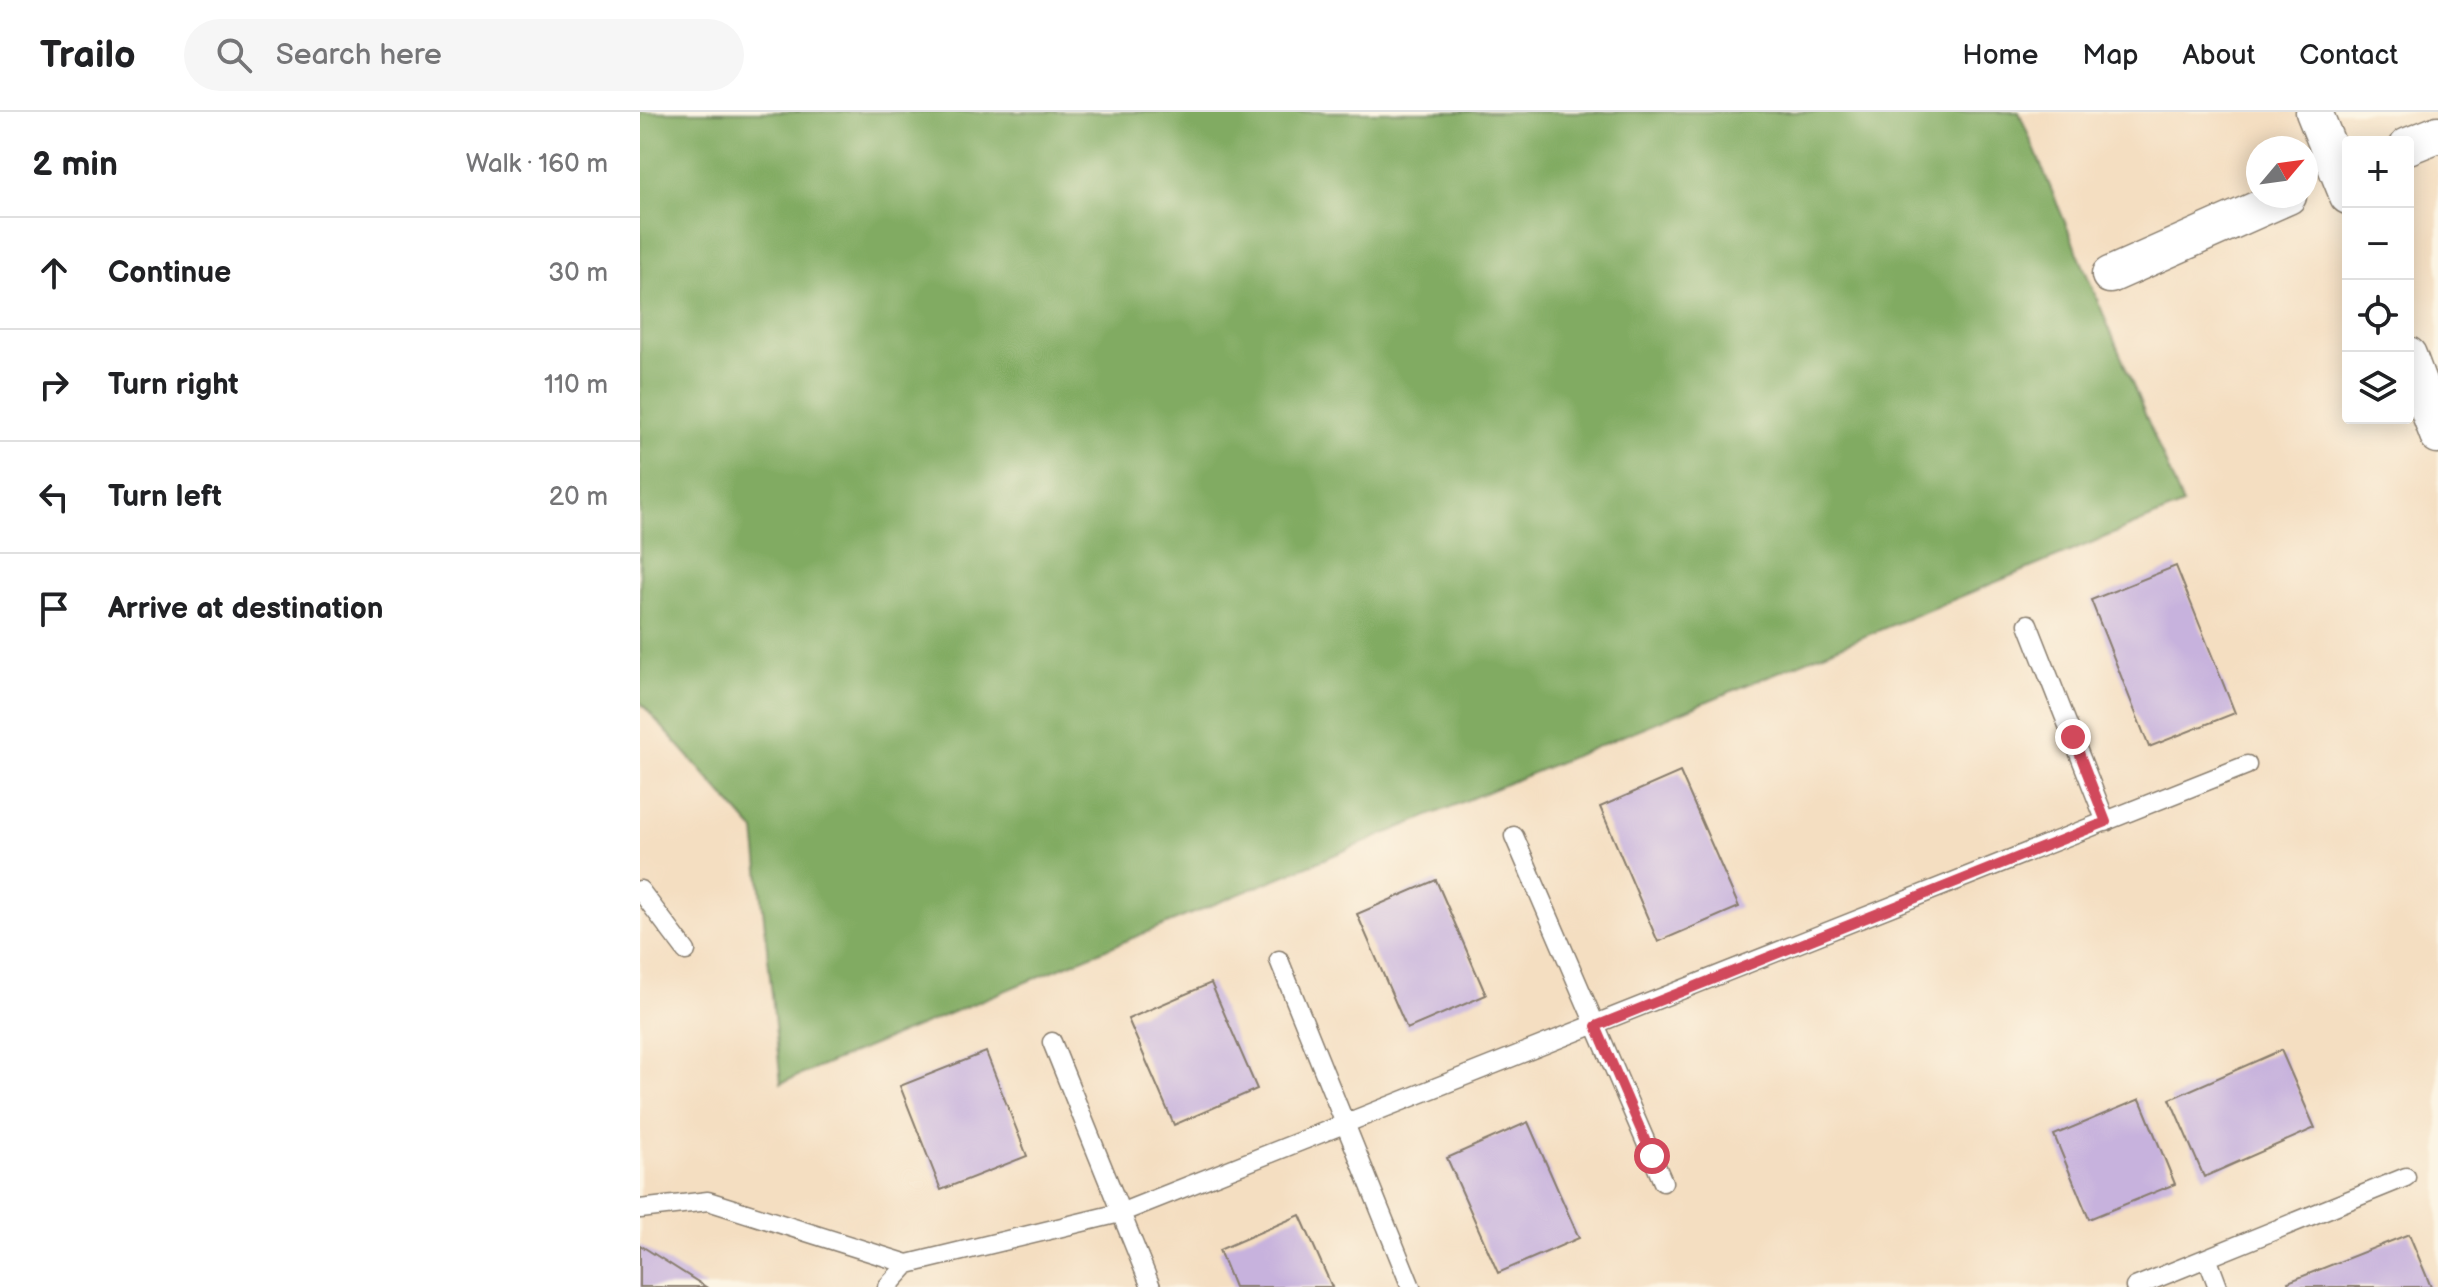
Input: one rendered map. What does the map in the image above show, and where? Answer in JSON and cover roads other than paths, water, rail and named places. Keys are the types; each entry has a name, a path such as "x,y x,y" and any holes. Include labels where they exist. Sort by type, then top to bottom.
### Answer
{"street":[{"path":"2314,112 2342,173"},
{"path":"2414,144 2438,134"},
{"path":"2318,186 2342,181"},
{"path":"2110,275 2261,208"},
{"path":"2414,371 2438,435"}],"lane":[{"path":"2028,624 2106,822"},
{"path":"640,1209 708,1201 908,1264 1120,1213 2247,765"},
{"path":"1514,836 1663,1182"},
{"path":"640,890 686,951"},
{"path":"1279,960 1411,1287"},
{"path":"1052,1042 1151,1287"},
{"path":"2135,1287 2208,1260 2406,1177"},
{"path":"2208,1260 2218,1287"},
{"path":"887,1287 908,1264"}]}
